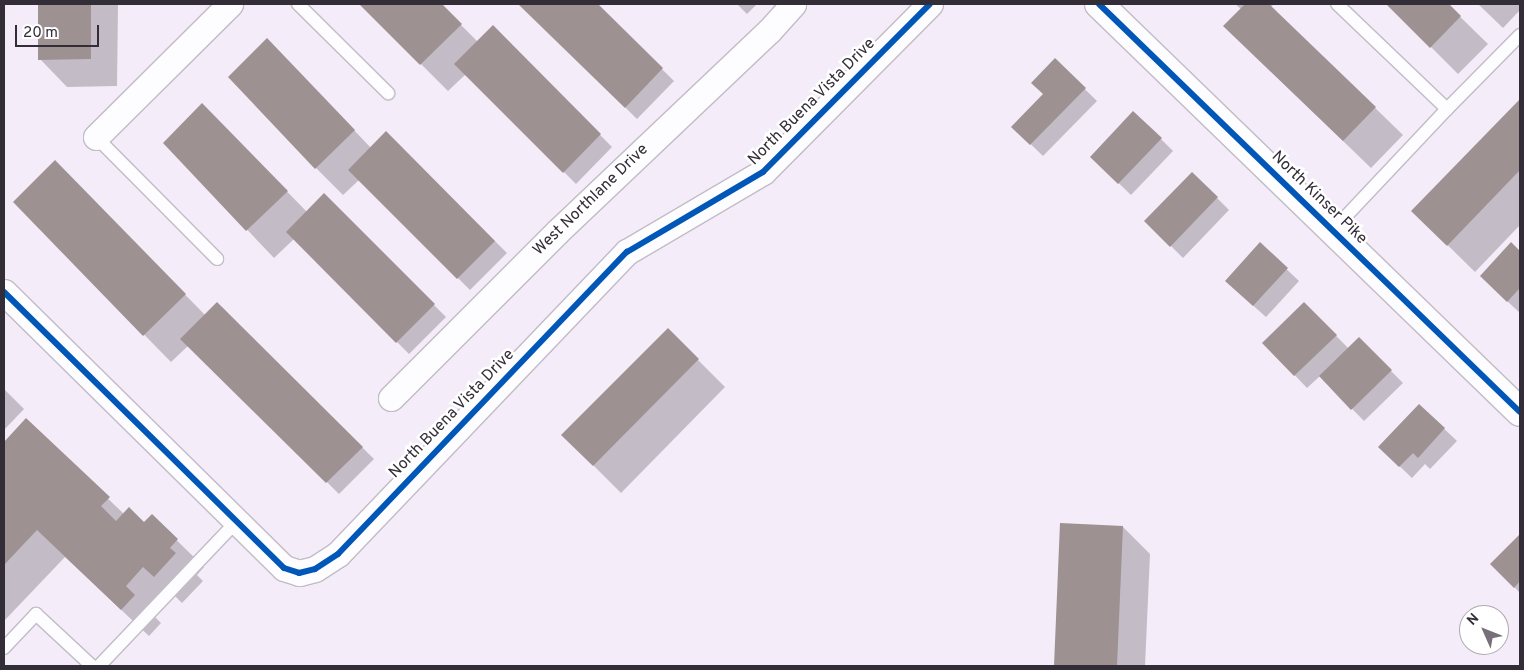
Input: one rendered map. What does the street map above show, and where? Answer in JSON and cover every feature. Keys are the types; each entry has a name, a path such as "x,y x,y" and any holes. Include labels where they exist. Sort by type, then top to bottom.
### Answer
{"street":[{"path":"96,137 230,4"},
{"name":"West Northlane Drive","path":"391,398 557,232 769,31 793,4"},
{"name":"North Buena Vista Drive","path":"4,292 284,568 299,573 315,570 338,554 626,252 763,172 930,4"},
{"name":"North Kinser Pike","path":"1099,4 1520,412"}],"lane":[{"path":"298,4 388,93"},
{"path":"1337,4 1447,109"},
{"path":"1333,230 1520,34"},
{"path":"96,137 217,259"},
{"path":"99,666 236,522"},
{"path":"4,648 36,614 92,666"}],"building":[{"path":"38,4 91,4 91,59 38,60"},
{"path":"359,4 442,4 462,24 420,65"},
{"path":"518,4 598,4 663,68 625,108"},
{"path":"1245,4 1269,4 1376,107 1343,141 1223,26"},
{"path":"1386,4 1449,4 1461,16 1430,48"},
{"path":"493,25 601,134 563,173 454,64"},
{"path":"267,38 355,130 315,169 228,77"},
{"path":"1055,58 1086,88 1030,145 1011,127 1043,94 1031,83"},
{"path":"1520,99 1520,170 1447,246 1411,211"},
{"path":"202,103 288,191 246,231 163,143"},
{"path":"1133,111 1162,138 1118,184 1090,157"},
{"path":"386,131 495,241 457,279 348,170"},
{"path":"55,160 186,294 143,336 13,202"},
{"path":"1192,172 1218,197 1170,247 1144,221"},
{"path":"324,193 435,304 396,343 286,232"},
{"path":"1260,242 1288,268 1253,306 1225,281"},
{"path":"1511,242 1520,251 1520,288 1507,302 1480,276"},
{"path":"217,302 363,447 326,483 180,339"},
{"path":"1304,302 1337,335 1294,376 1262,343"},
{"path":"668,328 699,359 593,466 561,435"},
{"path":"1359,337 1392,370 1351,410 1319,376"},
{"path":"1419,404 1445,428 1418,458 1413,453 1399,467 1378,447"},
{"path":"26,418 110,497 101,506 116,521 129,507 144,522 152,514 178,539 170,548 176,553 154,577 143,567 126,586 135,595 121,610 37,530 4,565 4,442"},
{"path":"1060,523 1123,526 1117,666 1054,666"},
{"path":"1520,534 1520,581 1514,588 1490,564"}],"cycle path":[{"path":"4,292 284,568 299,573 315,569 338,554 627,252 763,172 930,4"},
{"path":"1099,4 1520,412"}]}
